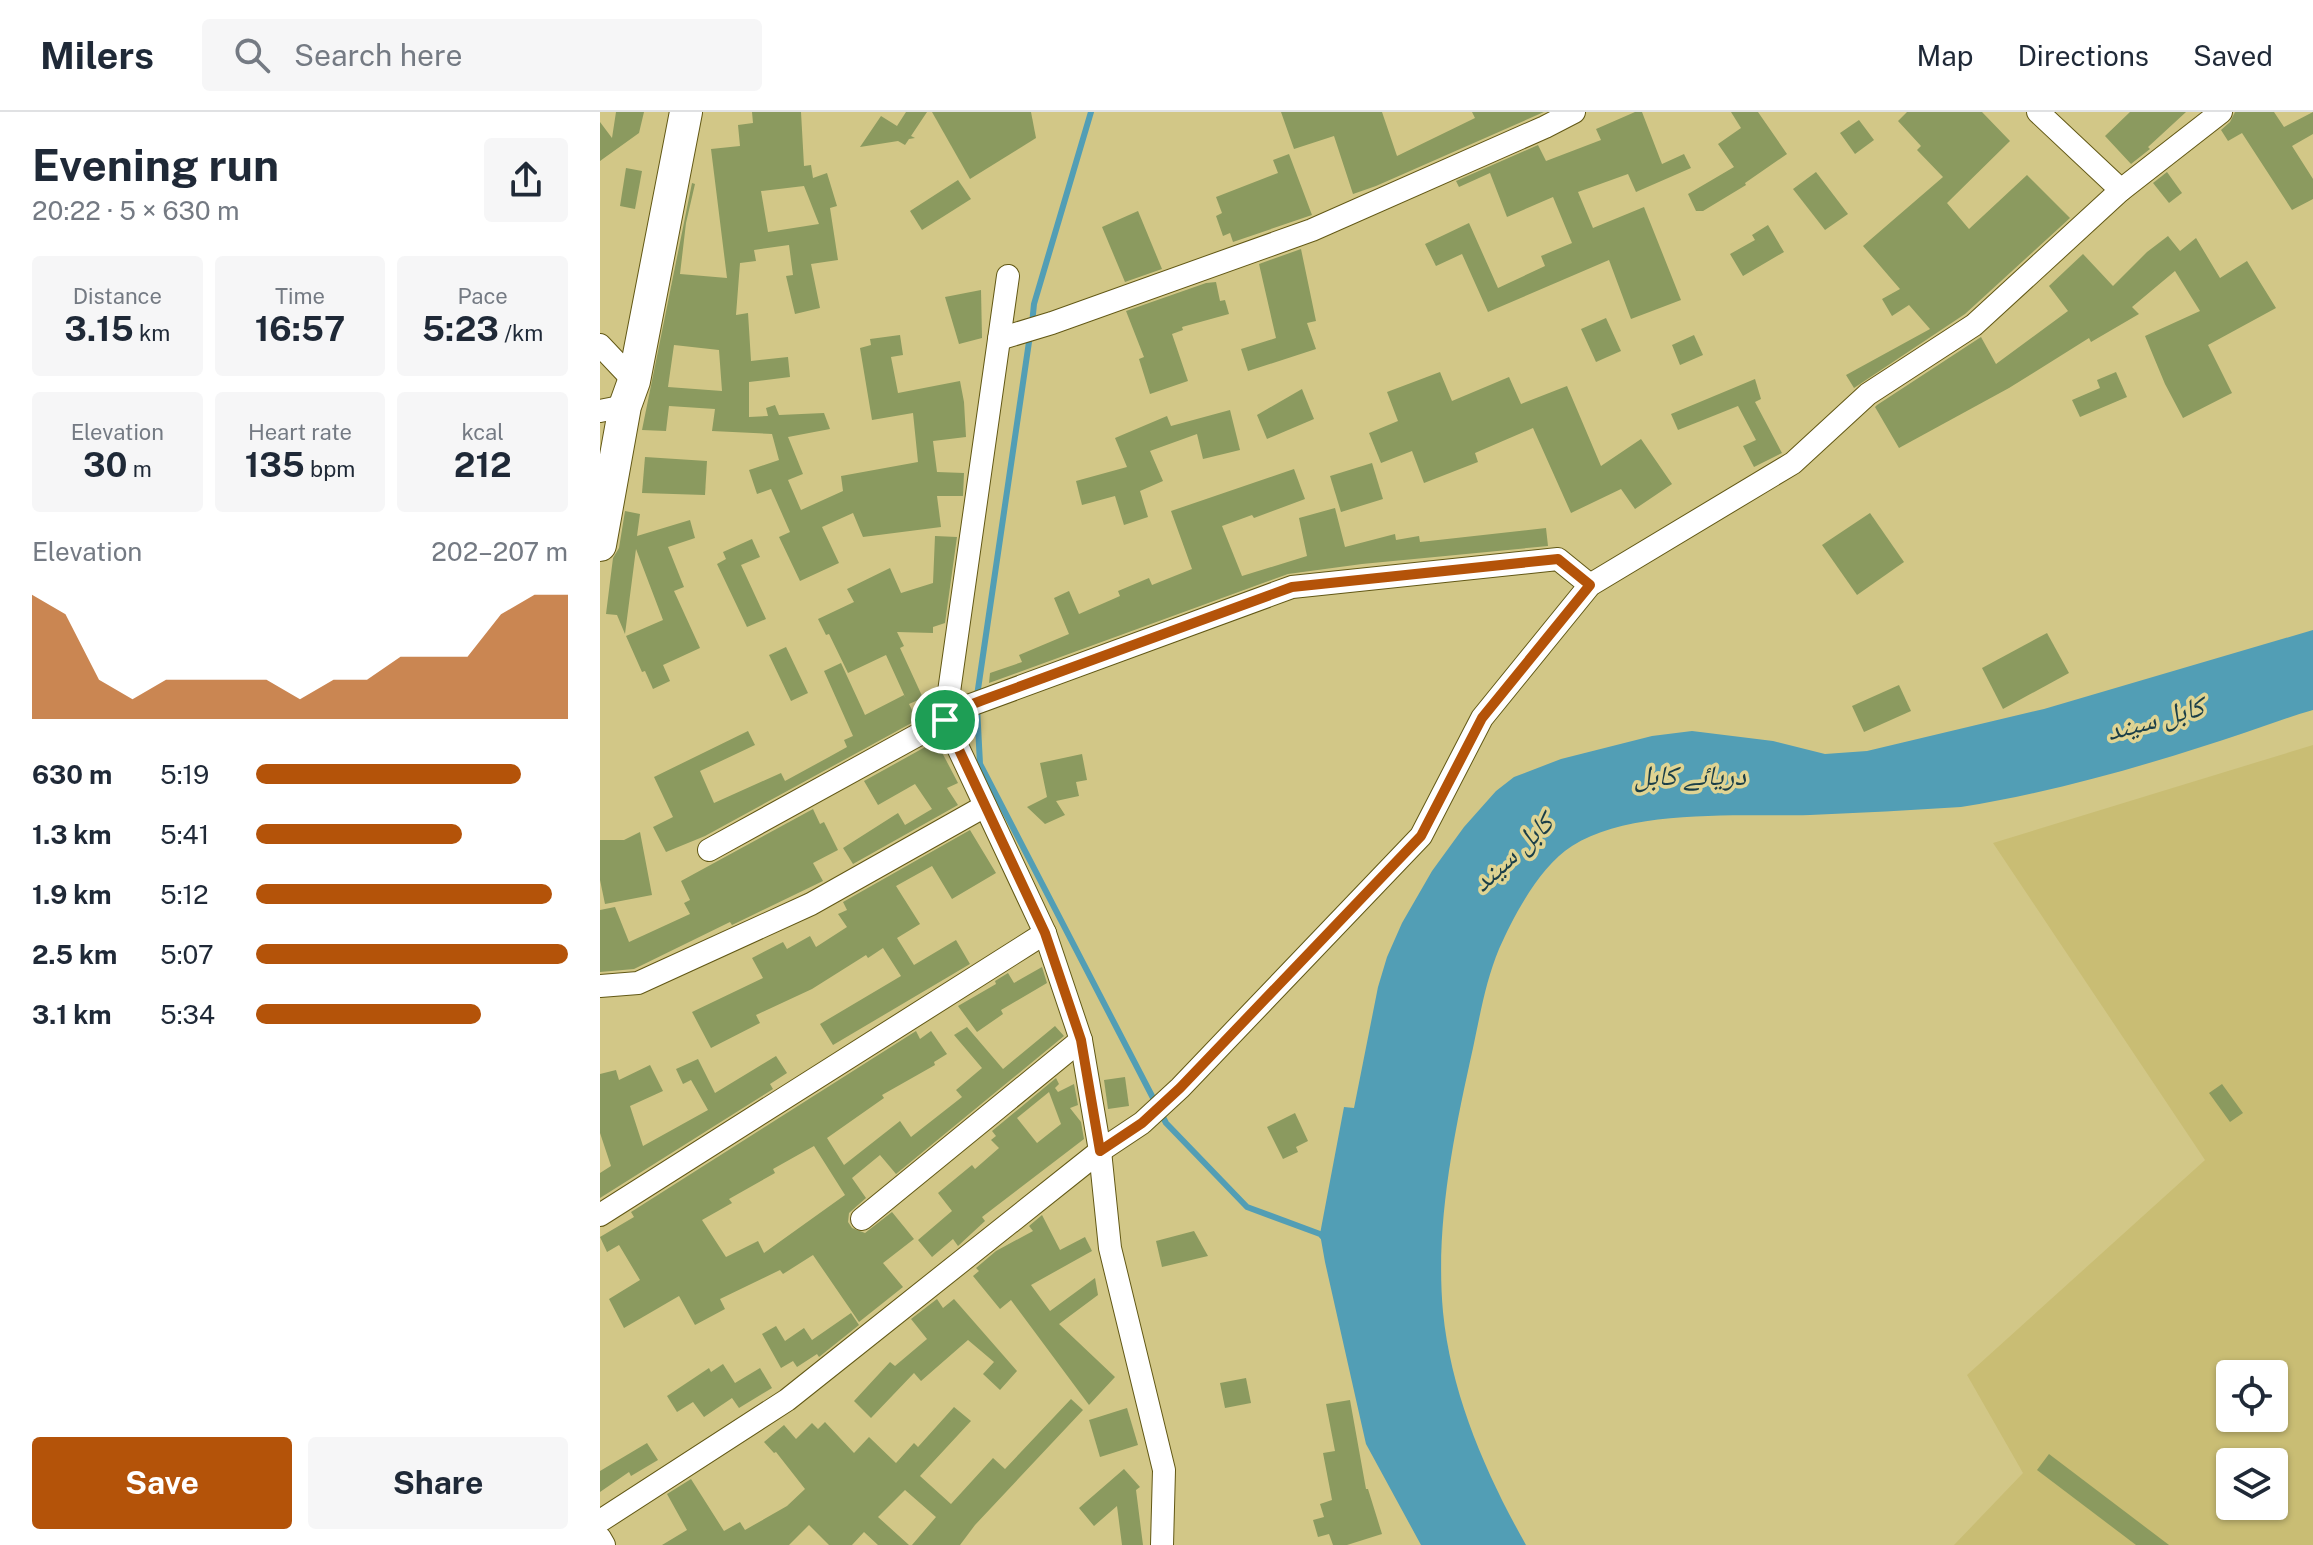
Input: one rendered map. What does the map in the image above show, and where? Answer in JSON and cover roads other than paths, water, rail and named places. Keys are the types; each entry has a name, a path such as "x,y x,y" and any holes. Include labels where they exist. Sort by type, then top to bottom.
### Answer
{"street":[{"path":"600,545 620,400 686,112"},
{"path":"1009,337 1312,230 1574,112"},
{"path":"2038,112 2121,190"},
{"path":"600,1521 787,1400 1100,1151 1142,1123 1180,1088 1421,836 1482,718 1590,585 1793,463 1868,394 1974,325 2121,190 2221,112"},
{"path":"1008,276 1009,337 951,715 985,806 1045,933 1081,1040 1100,1151 1110,1248 1164,1470 1162,1545"},
{"path":"600,345 620,400"},
{"path":"709,850 983,700 1292,587 1558,559 1590,585"},
{"path":"600,986 638,983 811,904 985,806"},
{"path":"600,1215 1045,933"},
{"path":"862,1219 1081,1040"},
{"path":"600,1538 604,1545"}],"water":[{"path":"2313,630 2313,710 2172,756 2052,789 1961,807 1810,815 1687,817 1625,825 1572,846 1549,866 1512,921 1487,985 1453,1146 1442,1246 1443,1312 1447,1343 1462,1403 1484,1462 1526,1545 1421,1545 1366,1444 1320,1234 1344,1107 1354,1108 1387,957 1402,923 1432,871 1464,827 1496,791 1514,777 1561,759 1652,736 1692,731 1773,741 1825,754 1867,751 2044,709"}],"waterway":[{"path":"1032,324 1034,304 1091,112"},
{"path":"977,696 1030,335"},
{"path":"977,707 980,764 1166,1123 1247,1207 1323,1237"}],"water label":[{"name":"کابل سيند","path":"2155,718"},
{"name":"دریائے کابل","path":"1690,775"},
{"name":"کابل سيند","path":"1512,852"}]}
